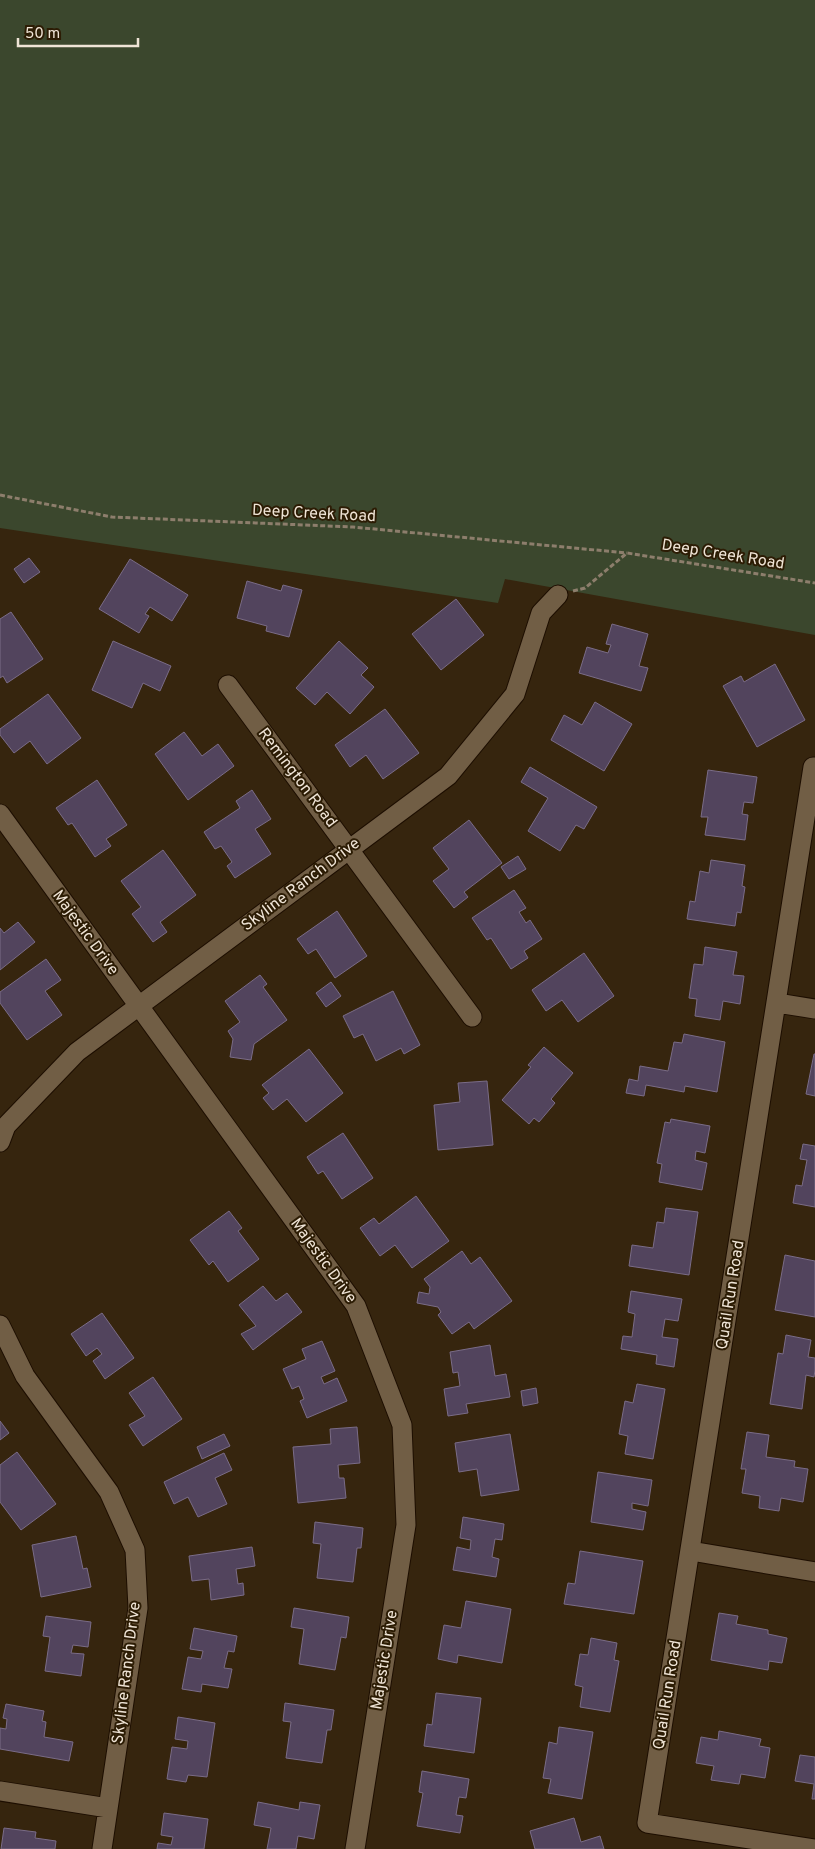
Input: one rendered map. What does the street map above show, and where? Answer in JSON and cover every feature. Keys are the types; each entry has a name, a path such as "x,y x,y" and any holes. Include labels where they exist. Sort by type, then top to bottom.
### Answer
{"street":[{"name":"Skyline Ranch Drive","path":"0,1142 6,1126 77,1052 448,776 515,694 541,613 558,594"},
{"name":"Remington Road","path":"228,685 472,1017"},
{"name":"Quail Run Road","path":"814,767 647,1823 814,1849"},
{"name":"Majestic Drive","path":"0,814 356,1306 402,1425 406,1525 355,1849"},
{"path":"777,1004 815,1009"},
{"name":"Skyline Ranch Drive","path":"0,1324 25,1376 109,1492 135,1550 138,1608 102,1849"},
{"path":"691,1551 815,1572"},
{"path":"0,1791 108,1808"}],"path":[{"name":"Deep Creek Road","path":"0,495 112,517 353,527 627,553 815,583"},
{"path":"558,594 585,588 627,553"}],"green space":[{"path":"0,0 815,0 815,635 505,579 498,603 0,528"}],"building":[{"path":"29,558 40,572 24,583 14,569"},
{"path":"130,559 188,595 172,621 150,607 145,614 149,616 139,633 99,609"},
{"path":"247,581 281,591 283,585 302,590 289,637 266,631 267,626 237,618"},
{"path":"456,599 484,635 441,670 412,634"},
{"path":"11,612 43,659 7,683 3,676 0,678 0,619"},
{"path":"612,624 648,634 639,666 648,668 641,691 579,673 587,647 608,653 611,645 606,644"},
{"path":"113,641 171,666 160,691 143,683 132,708 92,690"},
{"path":"339,641 368,668 361,675 374,687 350,714 327,692 315,705 296,688"},
{"path":"775,664 805,720 757,747 723,686 741,676 744,682"},
{"path":"48,694 81,738 47,764 30,741 14,753 0,735 0,729"},
{"path":"595,702 632,724 604,771 551,740 564,715 582,725"},
{"path":"385,709 419,753 383,779 366,755 350,767 335,745"},
{"path":"184,732 202,756 218,744 234,766 188,800 155,754"},
{"path":"530,767 597,807 584,829 576,825 560,851 528,831 548,798 521,782"},
{"path":"708,770 757,777 753,803 744,802 742,814 748,815 745,840 705,835 708,817 701,817"},
{"path":"97,780 127,825 106,839 111,846 95,857 72,823 68,825 56,808"},
{"path":"252,790 271,819 255,829 271,854 235,878 227,866 232,862 221,846 215,849 204,832 240,808 236,801"},
{"path":"469,820 502,863 464,892 468,897 454,908 433,881 449,869 433,848"},
{"path":"163,850 196,895 160,922 167,932 153,942 132,914 141,907 121,881"},
{"path":"518,856 526,869 509,879 501,867"},
{"path":"711,860 745,865 742,886 745,887 741,913 737,912 735,926 687,919 690,901 695,902 700,871 709,873"},
{"path":"514,890 526,908 519,912 526,923 530,920 542,939 524,951 528,958 511,969 491,938 487,940 472,918"},
{"path":"337,911 367,956 335,978 316,949 308,954 297,939"},
{"path":"18,922 35,942 0,970 0,928 4,933"},
{"path":"705,947 737,952 733,975 744,976 740,1004 723,1001 720,1020 695,1016 697,999 689,998 694,964 703,965"},
{"path":"584,953 614,996 578,1022 562,1000 546,1011 532,990"},
{"path":"46,959 61,980 45,991 62,1015 27,1040 0,1003 0,992"},
{"path":"260,975 267,984 263,987 287,1020 254,1044 251,1060 230,1057 233,1039 228,1031 240,1022 225,1001"},
{"path":"331,982 341,996 326,1007 316,993"},
{"path":"393,991 420,1045 404,1054 401,1048 376,1061 363,1034 354,1038 343,1016"},
{"path":"684,1034 725,1042 717,1092 685,1086 684,1092 646,1085 644,1096 626,1093 629,1079 638,1081 640,1066 668,1071 674,1042 682,1043"},
{"path":"544,1047 573,1073 551,1099 555,1103 539,1122 534,1118 529,1124 502,1100 531,1067 528,1065"},
{"path":"309,1049 343,1093 306,1122 287,1099 273,1110 263,1098 269,1093 262,1085"},
{"path":"815,1054 815,1096 806,1094"},
{"path":"487,1081 493,1145 438,1150 434,1105 460,1102 458,1083"},
{"path":"671,1119 710,1126 705,1153 696,1151 695,1160 707,1163 702,1190 659,1182 662,1164 657,1163 665,1122 670,1123"},
{"path":"343,1133 373,1178 342,1199 323,1171 318,1174 307,1157"},
{"path":"803,1144 815,1146 815,1207 793,1203 796,1185 802,1186 807,1160 800,1159"},
{"path":"416,1196 449,1241 412,1268 395,1245 380,1256 360,1228 374,1218 379,1224"},
{"path":"666,1208 698,1212 689,1275 629,1266 632,1245 653,1248 657,1222 664,1223"},
{"path":"229,1211 242,1228 238,1231 259,1259 228,1282 213,1261 209,1265 190,1240"},
{"path":"462,1251 471,1264 480,1257 512,1301 474,1329 469,1322 452,1334 438,1315 441,1312 438,1307 417,1303 419,1292 429,1294 430,1287 424,1279"},
{"path":"785,1255 815,1261 815,1317 775,1310"},
{"path":"263,1286 276,1301 287,1293 302,1312 253,1350 241,1334 256,1326 239,1305"},
{"path":"631,1291 682,1299 678,1321 665,1319 662,1337 678,1339 674,1367 656,1364 657,1355 621,1349 623,1336 632,1337 635,1314 628,1312"},
{"path":"102,1313 134,1358 105,1379 93,1361 102,1354 97,1348 86,1356 71,1334"},
{"path":"786,1335 811,1340 808,1357 815,1358 814,1377 806,1375 802,1409 770,1404 778,1353 783,1354"},
{"path":"322,1341 335,1371 321,1377 324,1384 337,1378 347,1401 307,1418 300,1401 304,1399 299,1386 292,1389 283,1369 306,1359 302,1349"},
{"path":"490,1345 495,1376 506,1374 510,1397 466,1404 468,1413 448,1416 444,1389 460,1386 458,1372 453,1373 450,1352"},
{"path":"153,1377 182,1419 143,1446 129,1425 145,1416 129,1393"},
{"path":"637,1384 665,1389 653,1459 625,1454 628,1436 619,1434 625,1401 633,1403"},
{"path":"536,1388 538,1403 523,1406 521,1391"},
{"path":"0,1421 9,1433 0,1440"},
{"path":"357,1427 360,1463 338,1465 339,1478 344,1478 346,1498 298,1503 293,1447 331,1444 330,1429"},
{"path":"747,1432 769,1435 766,1457 795,1461 794,1467 808,1469 803,1502 781,1498 779,1511 759,1508 760,1496 742,1493 746,1469 741,1469"},
{"path":"224,1434 230,1446 202,1459 197,1447"},
{"path":"510,1434 519,1490 481,1496 477,1469 459,1472 455,1443"},
{"path":"17,1452 56,1504 21,1530 0,1502 0,1465"},
{"path":"224,1453 232,1470 215,1478 227,1504 198,1517 188,1497 174,1504 164,1482"},
{"path":"598,1472 652,1480 648,1506 632,1503 632,1509 646,1512 643,1530 591,1522"},
{"path":"463,1517 504,1524 502,1540 495,1539 492,1557 499,1559 496,1577 453,1570 457,1547 470,1550 471,1540 460,1538"},
{"path":"315,1522 363,1528 361,1548 357,1548 353,1582 317,1578 321,1544 313,1543"},
{"path":"76,1536 83,1569 87,1568 91,1587 41,1597 32,1545"},
{"path":"252,1547 255,1566 236,1569 238,1584 243,1583 244,1595 211,1600 209,1579 192,1581 189,1556"},
{"path":"580,1551 643,1561 634,1614 564,1604 568,1583 575,1584"},
{"path":"466,1601 511,1609 502,1663 458,1655 457,1663 438,1659 444,1625 461,1628"},
{"path":"294,1608 349,1617 346,1638 341,1637 335,1670 299,1664 304,1629 291,1627"},
{"path":"719,1613 738,1616 736,1624 768,1630 768,1634 787,1638 782,1663 769,1661 768,1670 711,1660"},
{"path":"46,1616 91,1622 88,1647 73,1645 71,1653 84,1654 81,1676 45,1671 50,1637 43,1636"},
{"path":"194,1628 237,1636 234,1652 228,1651 224,1668 232,1669 228,1688 202,1684 201,1692 182,1689 188,1657 201,1659 203,1651 190,1649"},
{"path":"591,1638 617,1643 614,1660 619,1661 610,1712 580,1707 583,1687 575,1685 580,1654 588,1655"},
{"path":"436,1693 481,1698 474,1753 424,1746 427,1724 432,1725"},
{"path":"285,1703 334,1710 331,1730 327,1730 322,1763 286,1758 291,1722 283,1721"},
{"path":"6,1704 44,1711 42,1721 46,1722 44,1737 73,1742 69,1761 0,1749 0,1728 6,1729 7,1719 3,1718"},
{"path":"178,1717 215,1723 207,1777 188,1775 186,1782 167,1779 172,1747 187,1749 188,1741 175,1739"},
{"path":"559,1727 593,1732 582,1799 548,1793 551,1779 543,1778 549,1742 557,1744"},
{"path":"719,1731 761,1739 759,1746 770,1748 765,1778 741,1774 739,1784 711,1780 714,1766 696,1763 701,1737 718,1740"},
{"path":"800,1755 815,1757 815,1799 812,1799 814,1784 795,1781"},
{"path":"422,1771 469,1779 466,1798 459,1797 456,1815 463,1816 460,1833 417,1826 423,1793 419,1792"},
{"path":"258,1802 299,1810 300,1802 320,1805 314,1839 298,1836 296,1849 267,1849 271,1828 254,1825"},
{"path":"164,1813 208,1819 204,1849 157,1849 158,1843 171,1845 173,1837 161,1835"},
{"path":"574,1818 581,1842 600,1836 604,1849 535,1849 530,1831"},
{"path":"4,1828 36,1832 35,1838 56,1841 55,1849 1,1849"}]}
